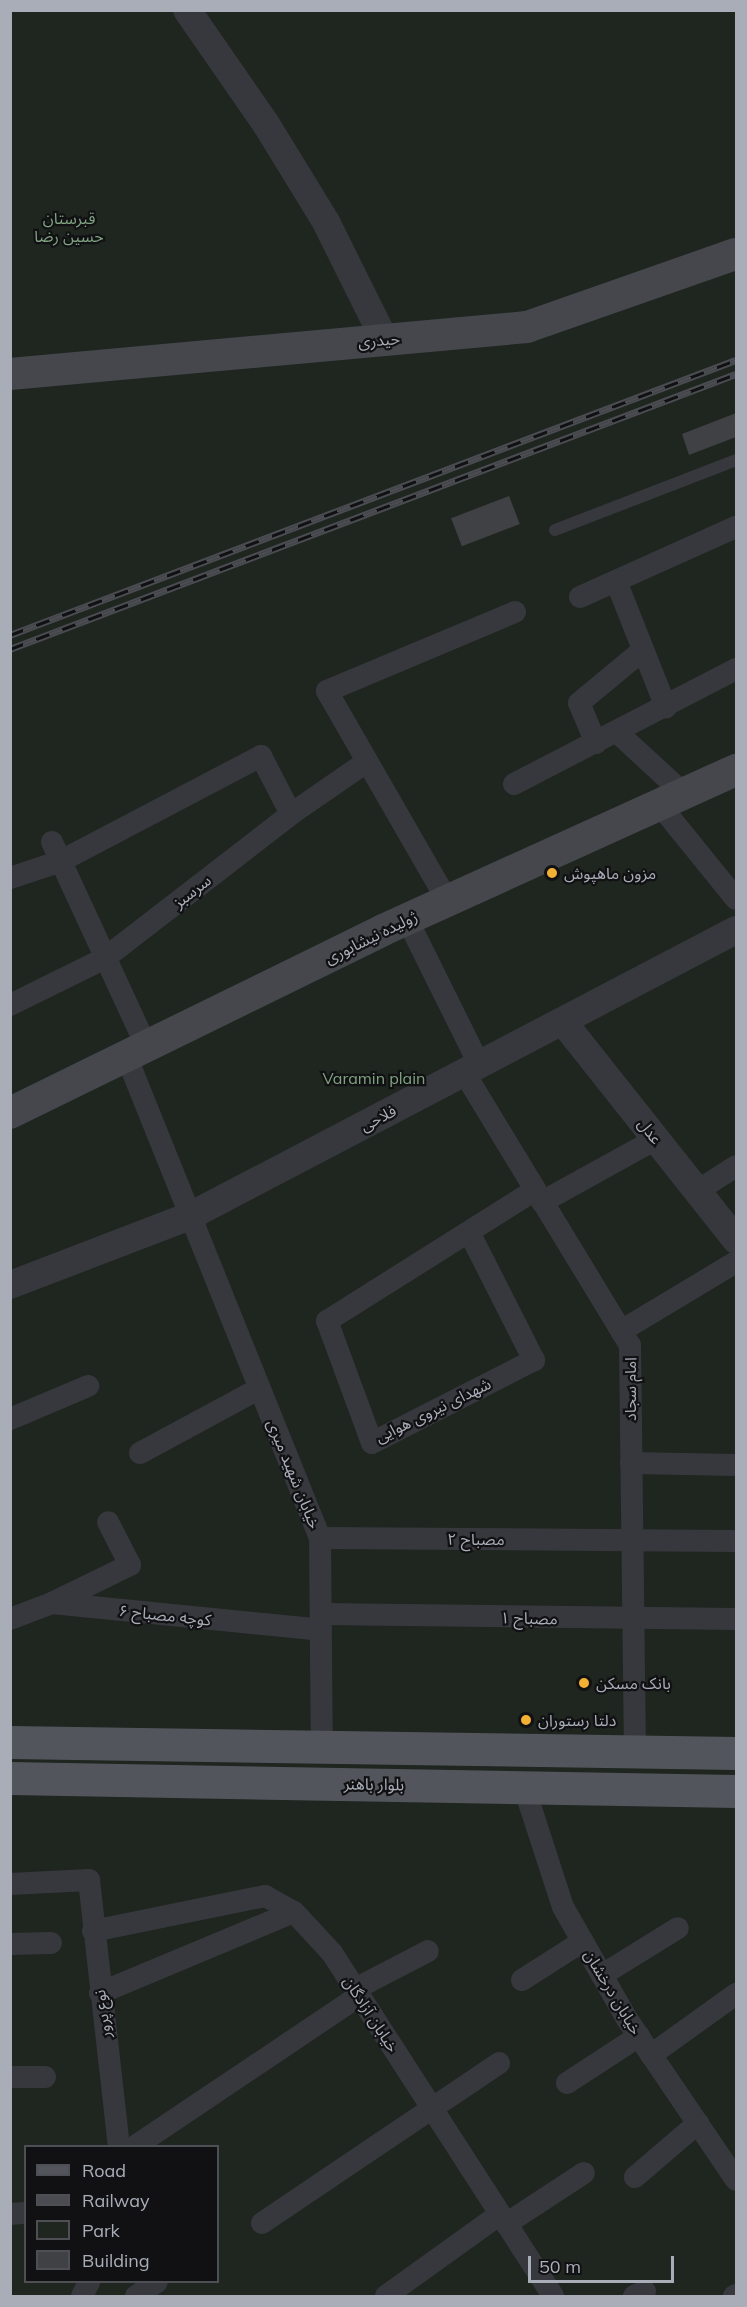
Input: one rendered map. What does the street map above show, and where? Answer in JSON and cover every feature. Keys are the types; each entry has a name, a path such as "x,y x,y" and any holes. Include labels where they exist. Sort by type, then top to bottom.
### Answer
{"main road":[{"name":"حیدری","path":"10,374 527,327 736,254"},
{"name":"ژولیده نیشابوری","path":"10,1113 447,900 736,770"},
{"path":"10,1742 736,1753"},
{"name":"بلوار باهنر","path":"10,1778 736,1791"}],"street":[{"path":"187,10 314,202 384,339"},
{"path":"580,597 736,527"},
{"path":"616,581 666,707"},
{"path":"447,900 365,763 327,691 515,612"},
{"path":"596,743 579,703 643,650"},
{"path":"514,784 618,733 736,669"},
{"path":"618,733 671,799 736,899"},
{"path":"10,878 56,852 261,756 291,814"},
{"name":"سرسبز","path":"10,1005 105,958 291,814 365,763"},
{"name":"خیابان شهید میری","path":"56,852 105,958 190,1216 320,1538 322,1747"},
{"name":"امام سجاد","path":"407,919 472,1070 539,1196 630,1345 635,1751"},
{"name":"فلاحی","path":"10,1285 190,1216 564,1023 736,930"},
{"name":"عدل","path":"564,1023 736,1240"},
{"name":"شهدای نیروی هوایی","path":"469,1232 534,1360 372,1443 327,1321 469,1232 656,1138"},
{"path":"697,1191 736,1166"},
{"path":"621,1331 736,1262"},
{"path":"10,1419 88,1386"},
{"path":"140,1453 260,1388"},
{"path":"631,1463 736,1465"},
{"path":"52,1603 130,1565 108,1522"},
{"name":"مصباح ۲","path":"320,1538 736,1541"},
{"name":"کوچه مصباح ۶","path":"10,1619 52,1603 321,1622"},
{"name":"مصباح ۱","path":"321,1622 736,1619"},
{"name":"خیابان درخشان","path":"524,1787 563,1907 645,2046 736,2180"},
{"name":"نوع پرور","path":"10,1884 89,1881 100,1993 128,2145"},
{"name":"خیابان آزادگان","path":"93,1931 265,1896 294,1912 357,1993 553,2296"},
{"path":"100,1993 294,1912"},
{"path":"602,1976 678,1928"},
{"path":"522,1980 583,1941"},
{"path":"10,1944 51,1943"},
{"path":"129,2145 357,1993 428,1951"},
{"path":"567,2083 645,2046 736,1994"},
{"path":"262,2223 431,2105 499,2063"},
{"path":"10,2077 45,2077"},
{"path":"635,2177 698,2123"},
{"path":"386,2296 503,2219 584,2173"},
{"path":"136,2296 156,2283"}],"lane":[{"path":"555,530 736,460"}],"green space":[{"name":"Varamin plain","path":"11,11 736,11 736,2296 11,2296"}],"building":[{"path":"736,413 736,437 689,455 682,434"},
{"path":"509,496 520,524 462,546 451,518"}],"railway":[{"path":"10,635 736,360"},
{"path":"10,649 736,374"}],"place":[{"name":"مزون ماهپوش","path":"552,873"},
{"name":"بانک مسکن","path":"584,1683"},
{"name":"دلتا رستوران","path":"526,1720"}],"park label":[{"name":"قبرستان حسین رضا","path":"69,227"}]}
